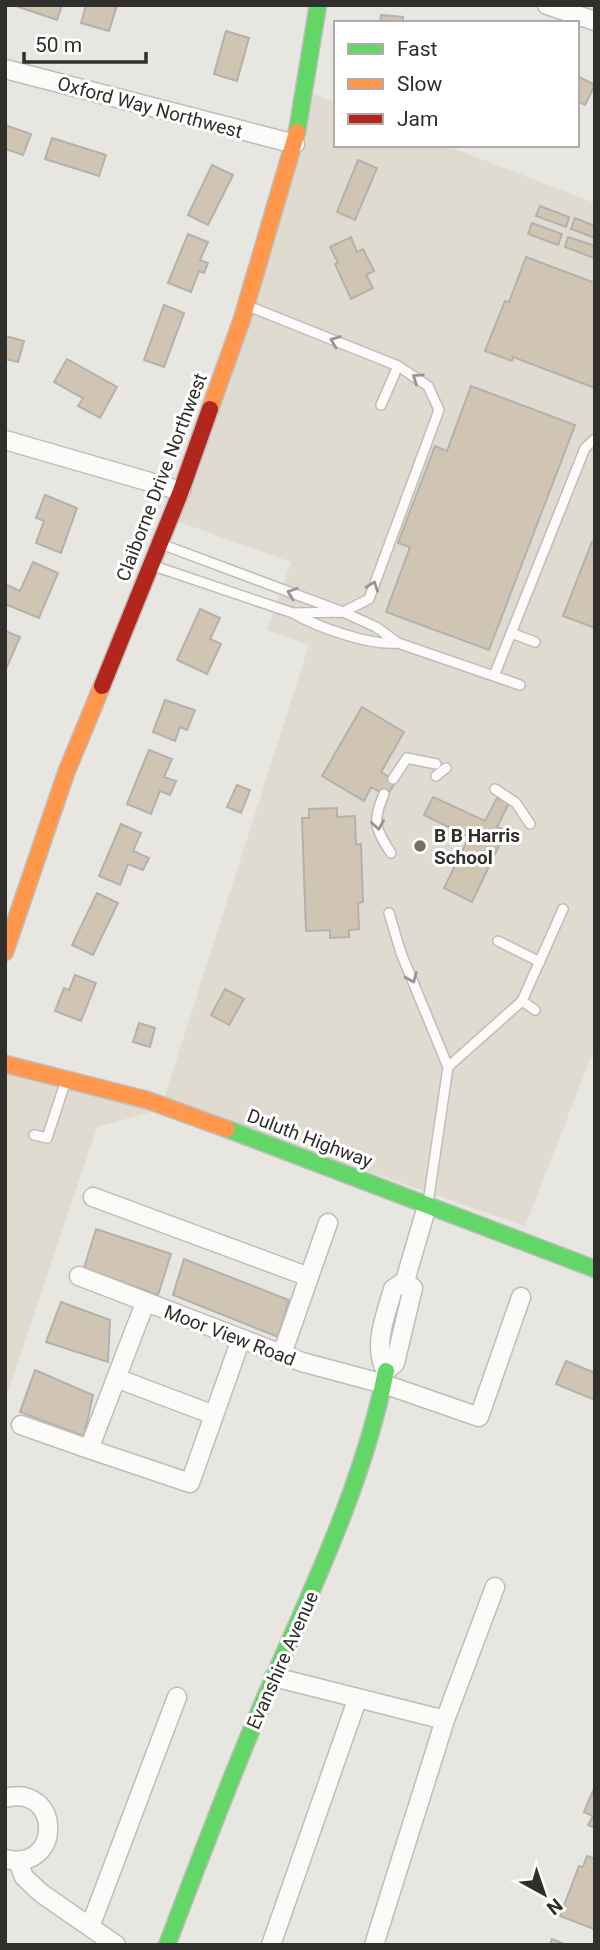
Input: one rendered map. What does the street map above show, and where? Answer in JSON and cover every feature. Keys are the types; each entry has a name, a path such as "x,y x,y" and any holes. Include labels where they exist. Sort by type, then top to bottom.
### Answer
{"street":[{"name":"Claiborne Drive Northwest","path":"5,952 66,773 181,491 246,305 295,144 318,5"},
{"path":"547,5 595,22"},
{"name":"Oxford Way Northwest","path":"5,69 295,144"},
{"path":"5,440 181,491"},
{"name":"Duluth Highway","path":"5,1064 147,1100 595,1269"},
{"path":"93,1197 309,1277"},
{"name":"Evanshire Avenue","path":"385,1378 379,1359 380,1337 393,1289 405,1281 427,1206"},
{"path":"282,1354 327,1223"},
{"name":"Moor View Road","path":"79,1276 302,1362 385,1378 480,1417 521,1297"},
{"name":"Evanshire Avenue","path":"167,1945 243,1749 318,1577 371,1443 385,1378 395,1363 413,1288 405,1281"},
{"path":"89,1449 145,1303"},
{"path":"386,1317 405,1321"},
{"path":"21,1425 190,1483 241,1339"},
{"path":"116,1378 214,1415"},
{"path":"374,1945 445,1720 495,1587"},
{"path":"274,1677 445,1720"},
{"path":"90,1927 177,1697"},
{"path":"271,1945 357,1700"},
{"path":"5,1798 30,1798 39,1804 49,1823 45,1844 29,1859 12,1860"},
{"path":"12,1860 24,1877 41,1893 116,1945"}],"lane":[{"path":"246,305 398,366 428,386 439,410 369,599 343,612 293,613"},
{"path":"381,405 398,366"},
{"path":"494,676 585,448 595,439"},
{"path":"159,544 343,612 376,627 398,643 520,685"},
{"path":"150,565 293,613 312,624 385,644 398,643"},
{"path":"511,633 535,642"},
{"path":"393,779 407,758 436,764"},
{"path":"436,776 446,768"},
{"path":"495,789 516,803 530,824"},
{"path":"384,794 375,814 378,834 391,853"},
{"path":"448,1067 522,1001 561,913"},
{"path":"389,914 401,953 448,1067 427,1206"},
{"path":"498,941 540,962"},
{"path":"522,1001 536,1010"},
{"path":"34,1135 47,1138 67,1078"}],"shaded area":[{"name":"B B Harris School","path":"309,92 334,102 334,147 450,147 595,203 595,1047 525,1226 352,1166 161,1109 97,1127 5,1401 5,1059 161,1108 309,645 267,630 291,562 173,520"}],"building":[{"path":"13,5 62,5 57,20"},
{"path":"86,5 117,5 109,31 81,23"},
{"path":"381,15 403,17 403,21 380,21"},
{"path":"226,31 249,38 237,81 214,74"},
{"path":"579,77 595,85 585,105 579,102"},
{"path":"5,125 31,134 23,155 6,149 5,151"},
{"path":"52,138 106,155 99,176 45,159"},
{"path":"358,160 377,168 355,220 337,212"},
{"path":"212,165 233,175 208,225 188,215"},
{"path":"540,206 569,217 566,227 536,216"},
{"path":"575,218 595,226 595,238 571,229"},
{"path":"532,223 562,234 558,245 528,234"},
{"path":"188,234 208,242 200,260 208,263 204,273 199,271 191,292 168,283"},
{"path":"351,237 357,252 363,249 374,271 366,275 373,288 351,299 330,247"},
{"path":"568,237 595,246 594,258 565,247"},
{"path":"526,257 595,283 595,388 513,357 512,361 485,351 505,301 509,302"},
{"path":"164,305 184,313 164,367 144,360"},
{"path":"5,336 24,341 18,362 5,359"},
{"path":"67,359 117,387 100,418 78,406 83,398 54,382"},
{"path":"471,386 575,425 489,650 386,612 410,547 398,543 435,446 447,451"},
{"path":"45,495 77,508 61,553 36,543 44,521 36,518"},
{"path":"592,542 595,542 595,628 563,616"},
{"path":"33,562 58,573 39,618 5,604 5,584 20,591"},
{"path":"200,609 220,618 210,639 221,644 207,674 177,660"},
{"path":"5,631 20,637 5,671"},
{"path":"165,700 195,710 187,730 180,727 175,741 153,732"},
{"path":"362,707 404,732 381,772 396,781 387,796 371,787 364,801 322,776"},
{"path":"149,750 172,759 164,777 176,781 170,795 160,791 151,814 127,804"},
{"path":"237,785 250,790 241,813 227,807"},
{"path":"433,797 485,821 497,798 509,803 497,827 506,831 472,902 444,888 469,837 424,815"},
{"path":"337,808 337,817 355,816 356,845 361,844 363,902 358,903 359,929 349,930 349,937 330,938 330,930 306,931 302,818 309,818 309,809"},
{"path":"121,824 141,833 133,851 149,858 143,870 128,864 120,885 99,876"},
{"path":"97,893 118,903 93,955 72,945"},
{"path":"75,975 96,983 81,1021 55,1011 64,988 69,990"},
{"path":"225,989 244,999 229,1025 211,1015"},
{"path":"139,1023 155,1028 150,1047 133,1042"},
{"path":"96,1229 171,1254 158,1295 84,1268"},
{"path":"184,1259 289,1300 278,1337 173,1295"},
{"path":"61,1302 110,1320 108,1362 46,1342"},
{"path":"566,1361 595,1373 595,1400 556,1384"},
{"path":"35,1370 93,1395 84,1436 20,1412"},
{"path":"595,1786 595,1828 588,1825 593,1816 584,1812"},
{"path":"587,1856 595,1859 594,1929 560,1916 579,1866 583,1867"},
{"path":"552,1939 566,1945 550,1945"}],"traffic: fast":[{"path":"297,132 318,5"},
{"path":"227,1129 595,1269"},
{"path":"167,1945 245,1745 338,1528 365,1451 386,1371"}],"traffic: slow":[{"path":"210,409 242,319 297,132"},
{"path":"5,952 66,773 102,686"},
{"path":"5,1064 147,1100 227,1129"}],"traffic: jam":[{"path":"102,686 181,491 210,409"}],"place":[{"name":"B B Harris School","path":"420,846"}]}
